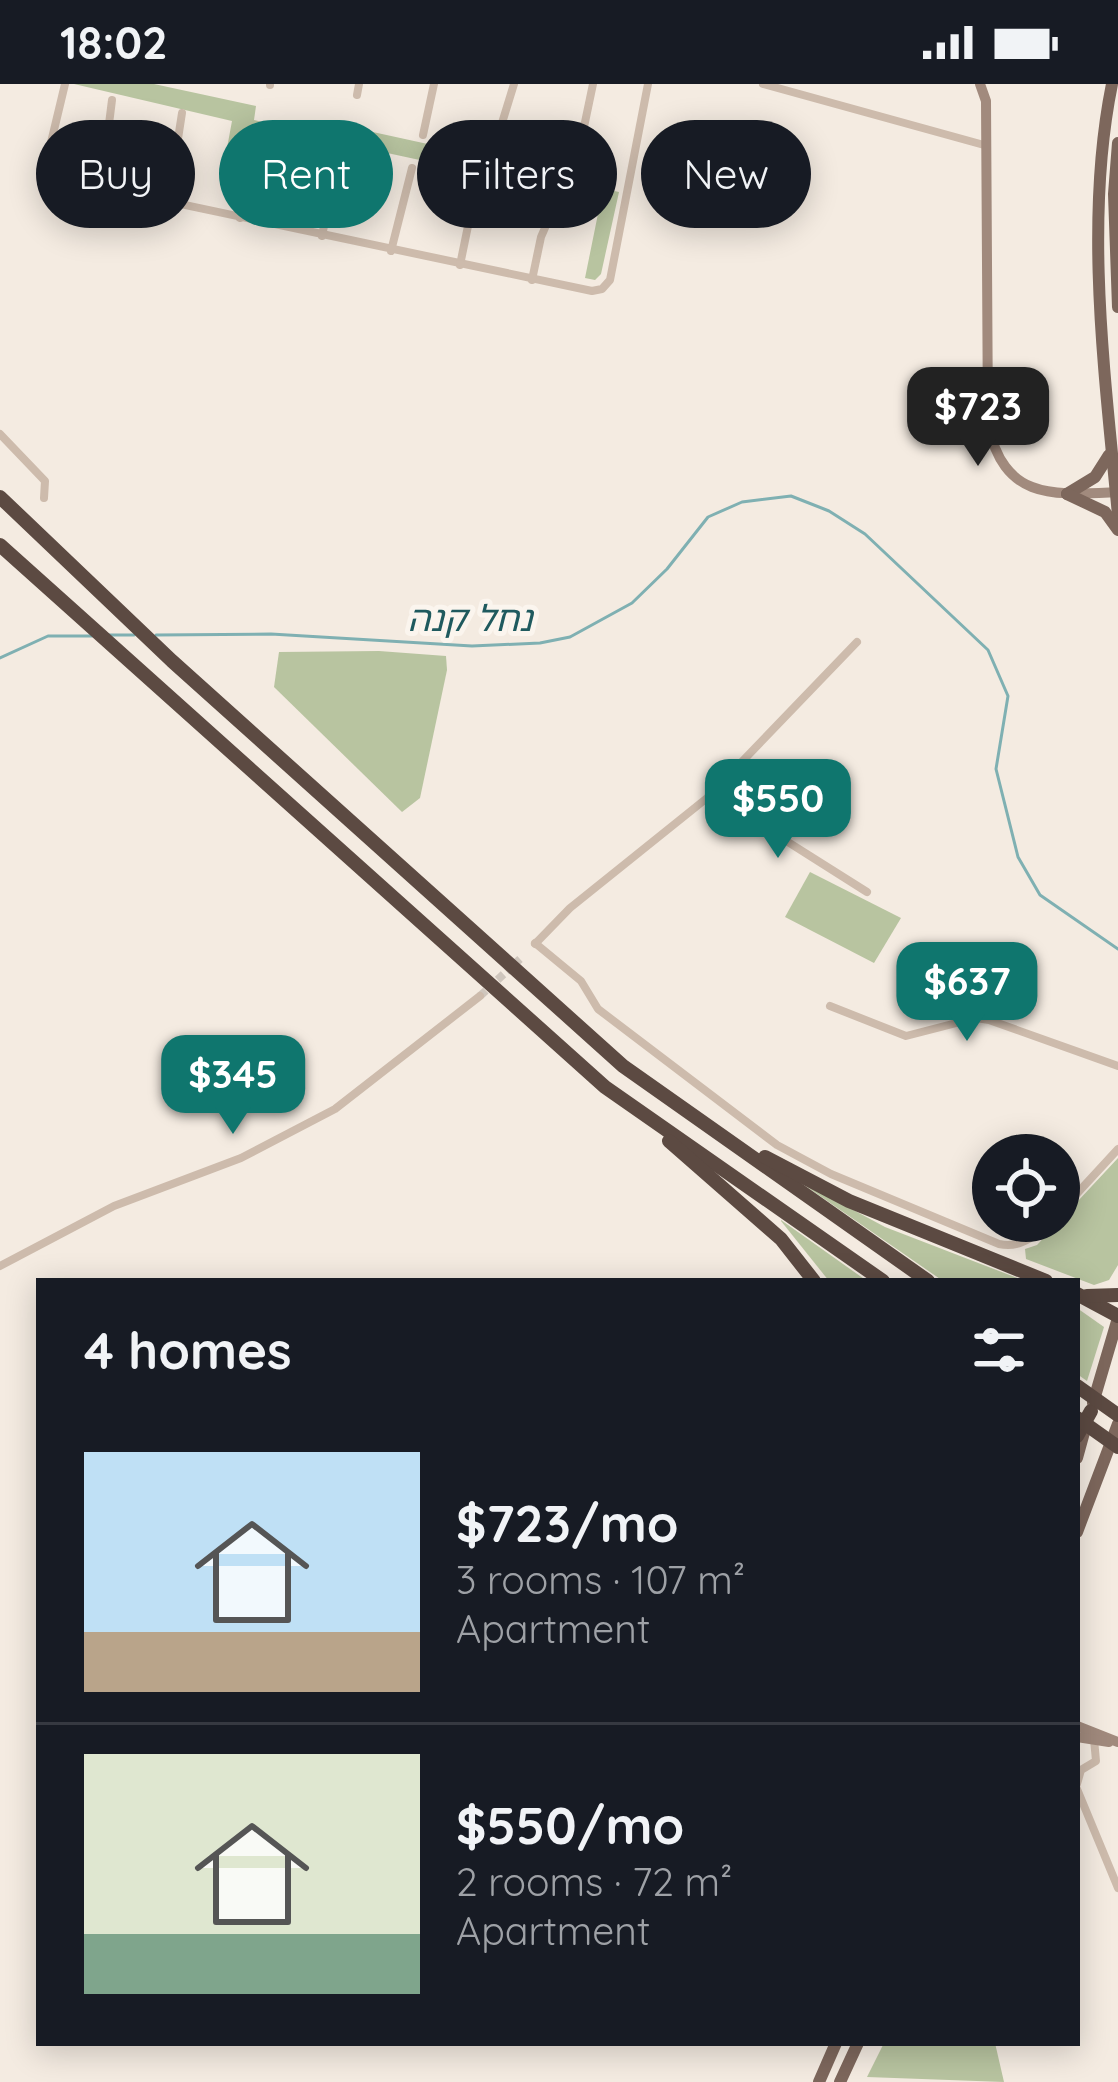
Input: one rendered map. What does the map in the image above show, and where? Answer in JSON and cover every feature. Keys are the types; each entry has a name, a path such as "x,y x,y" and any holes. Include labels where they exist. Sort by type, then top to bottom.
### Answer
{"highway":[{"path":"0,497 118,612 623,1066 924,1278"},
{"path":"0,545 605,1087 758,1218 811,1278"},
{"path":"623,1066 818,1186 1039,1278"},
{"path":"605,1087 879,1278"},
{"path":"1080,1295 1118,1294"},
{"path":"1080,1296 1118,1317"},
{"path":"1080,1388 1118,1420"},
{"path":"1082,1418 1118,1448"}],"main road":[{"path":"1112,84 1100,158 1100,200 1118,515"},
{"path":"1118,143 1114,194 1118,307"},
{"path":"1067,494 1105,466 1111,440"},
{"path":"1067,494 1106,512 1118,530"},
{"path":"1082,1418 1118,1317"},
{"path":"1080,1524 1118,1420"},
{"path":"819,2082 835,2046"},
{"path":"840,2082 857,2046"}],"street":[{"path":"58,120 65,84"},
{"path":"426,120 434,84"},
{"path":"503,120 514,84"},
{"path":"585,120 593,84"},
{"path":"286,228 532,280 602,289 610,280 648,84"},
{"path":"763,84 984,145"},
{"path":"980,84 986,101 988,425 994,449 1013,478 1031,488 1067,494 1117,492"},
{"path":"110,120 112,100"},
{"path":"181,120 182,113"},
{"path":"392,250 412,167"},
{"path":"322,236 324,228"},
{"path":"460,265 468,228"},
{"path":"532,280 545,228"},
{"path":"0,434 45,481 44,498"},
{"path":"857,642 712,794 570,908 534,945 581,981 598,1009 777,1145 831,1174 1008,1246 1023,1242"},
{"path":"712,794 867,892"},
{"path":"0,1266 114,1206 241,1158 335,1109 480,997"},
{"path":"830,1006 906,1036 989,1019 1118,1066"},
{"path":"1080,1191 1118,1150"},
{"path":"1008,1246 1017,1269"},
{"path":"1080,1728 1118,1743"},
{"path":"1080,1737 1094,1736"},
{"path":"1080,1774 1096,1761 1094,1736"},
{"path":"1080,1794 1118,1888"}],"green space":[{"path":"74,84 154,84 256,106 254,120 228,120"},
{"path":"393,136 417,142 417,159 393,154"},
{"path":"595,228 611,228 601,274 595,280 585,278"},
{"path":"279,652 446,656 420,798 402,812 274,687"},
{"path":"810,872 901,918 874,963 785,917"},
{"path":"1118,1158 1118,1265 1109,1280 1094,1285 1026,1259 1025,1249 1040,1242 1080,1242 1080,1199"},
{"path":"794,1178 885,1227 1017,1278 939,1278"},
{"path":"781,1220 863,1278 827,1278"},
{"path":"1080,1310 1104,1327 1087,1381 1080,1376"},
{"path":"882,2046 996,2046 1004,2082 867,2077"}],"waterway":[{"name":"נחל קנה","path":"156,635 271,634 472,646 570,637 632,603 667,569 708,517 742,502 791,496 829,511 865,534 988,650 1008,696 996,769 1018,857 1040,895 1118,949"},
{"name":"נחל קנה","path":"108,635 134,635"},
{"name":"נחל קנה","path":"0,658 48,636 92,636"}],"tunnel":[{"path":"480,996 520,959"}]}
